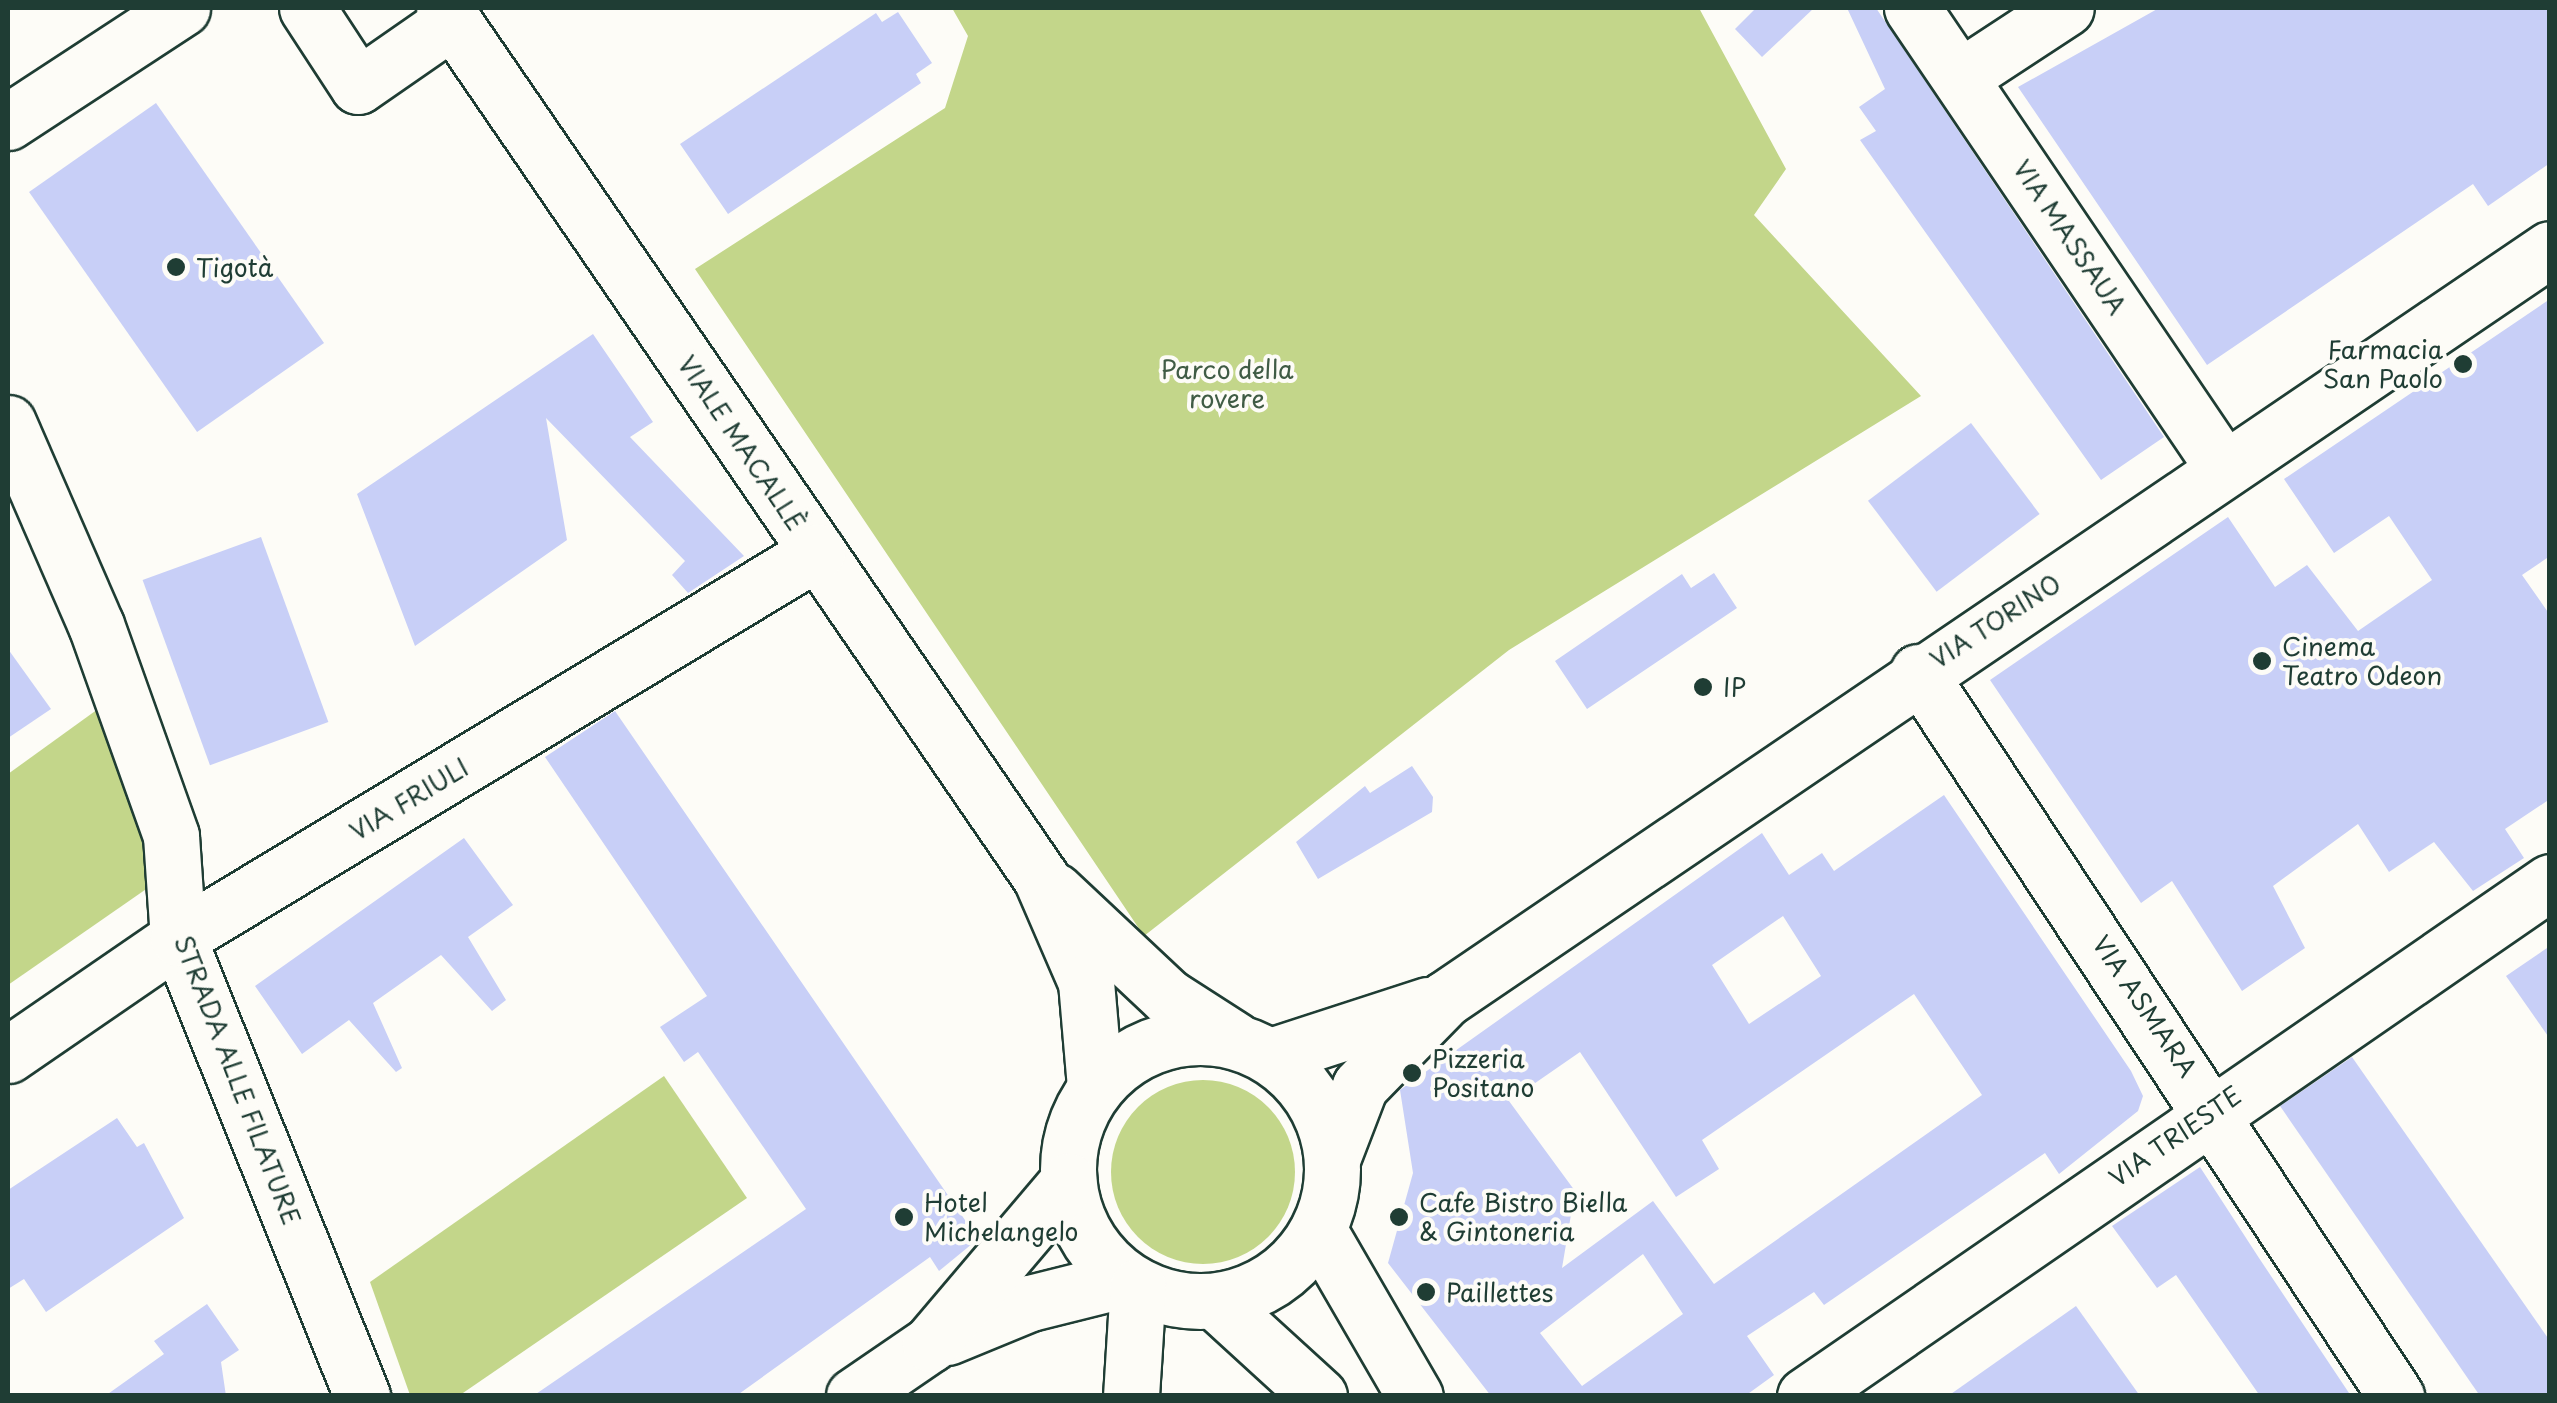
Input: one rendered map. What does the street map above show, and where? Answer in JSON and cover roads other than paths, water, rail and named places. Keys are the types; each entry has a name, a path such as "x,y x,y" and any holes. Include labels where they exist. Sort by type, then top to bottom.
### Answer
{"street":[{"path":"8,122 182,8"},
{"path":"306,8 358,86 449,14"},
{"name":"VIA MASSAUA","path":"1912,8 1962,76 2224,470"},
{"path":"1962,76 2066,8"},
{"name":"VIALE MACALLÈ","path":"449,14 1041,878 1086,982 1096,1086"},
{"name":"VIA TORINO","path":"1332,1159 1360,1086 1445,999 1918,672 2550,249"},
{"name":"STRADA ALLE FILATURE","path":"8,423 96,625 170,836 178,938 362,1396"},
{"name":"VIA FRIULI","path":"8,1055 178,938 817,552"},
{"name":"VIA ASMARA","path":"1918,672 2214,1108 2396,1396"},
{"name":"VIALE MACALLÈ","path":"1041,878 1168,997 1254,1048"},
{"name":"VIA TRIESTE","path":"1805,1396 2214,1108 2550,882"},
{"name":"VIA TORINO","path":"1254,1048 1445,999"},
{"path":"1131,1396 1132,1283 1078,1219 1068,1180 1069,1147 1096,1086 1160,1042 1254,1048 1302,1083 1332,1159 1318,1229 1292,1264 1257,1289 1203,1301 1152,1396"},
{"path":"930,1344 1068,1180"},
{"path":"1318,1229 1415,1396"},
{"path":"854,1396 930,1344 1030,1302 1132,1283 1203,1301 1319,1396"}],"place":[{"name":"Tigotà","path":"176,267"},
{"name":"Farmacia San Paolo","path":"2463,364"},
{"name":"Cinema Teatro Odeon","path":"2262,661"},
{"name":"IP","path":"1703,687"},
{"name":"Pizzeria Positano","path":"1412,1073"},
{"name":"Hotel Michelangelo","path":"904,1217"},
{"name":"Cafe Bistro Biella & Gintoneria","path":"1399,1217"},
{"name":"Paillettes","path":"1426,1292"}],"park label":[{"name":"Parco della rovere","path":"1227,384"}]}
